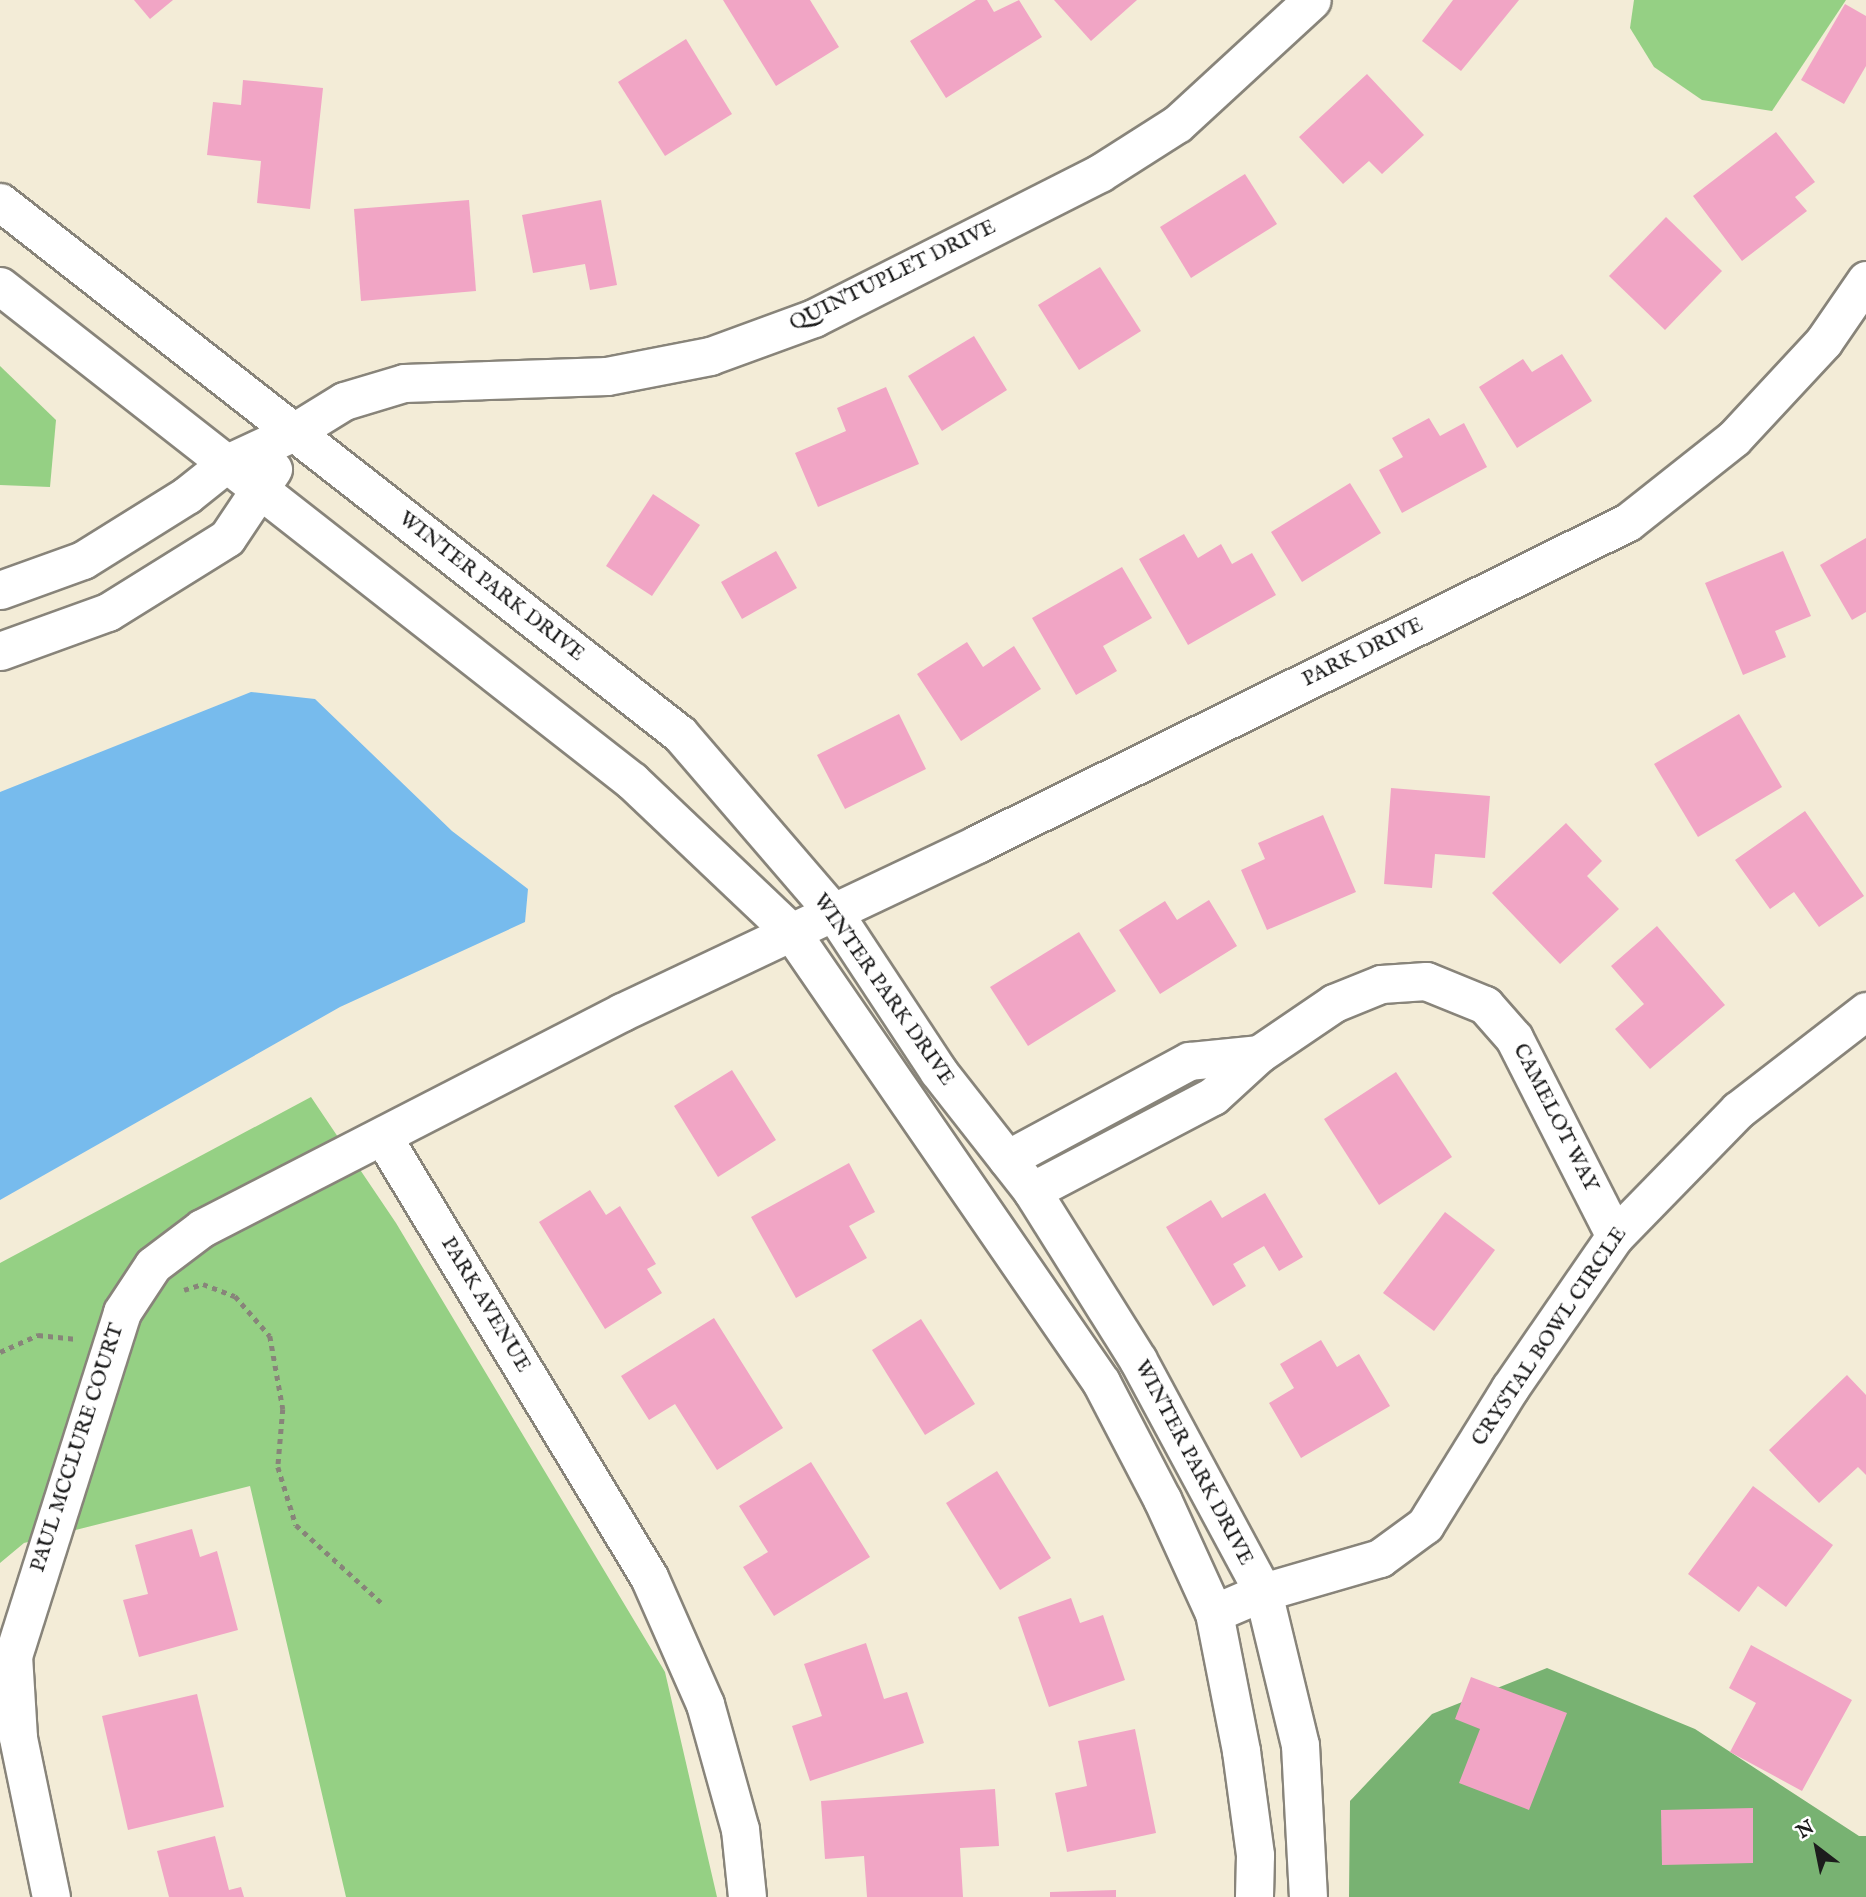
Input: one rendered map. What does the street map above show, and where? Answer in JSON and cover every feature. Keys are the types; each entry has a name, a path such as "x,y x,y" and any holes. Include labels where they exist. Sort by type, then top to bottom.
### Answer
{"street":[{"name":"QUINTUPLET DRIVE","path":"0,590 83,560 187,495 228,463 292,433 344,401 404,383 607,376 710,356 814,318 1100,173 1166,131 1279,35 1312,0"},
{"name":"WINTER PARK DRIVE","path":"0,202 680,734 834,913 938,1071 1032,1191 1138,1360 1263,1592 1300,1745 1308,1897"},
{"name":"PARK DRIVE","path":"792,933 1628,522 1734,438 1824,341 1866,280"},
{"name":"WINTER PARK DRIVE","path":"0,286 632,781 792,933 1101,1382 1214,1613 1241,1751 1255,1855 1254,1897"},
{"path":"0,651 97,616 227,538 262,491 292,433"},
{"path":"83,560 97,616"},
{"path":"383,1137 622,1012 792,933"},
{"name":"CAMELOT WAY","path":"1032,1191 1213,1096 1259,1054 1334,1003 1381,984 1426,981 1485,1005 1514,1038 1615,1236"},
{"name":"CRYSTAL BOWL CIRCLE","path":"1214,1613 1263,1592 1380,1558 1425,1525 1510,1388 1615,1236 1738,1110 1866,1011"},
{"name":"CAMELOT WAY","path":"1007,1159 1189,1062 1259,1054"},
{"name":"PAUL MCCLURE COURT","path":"51,1897 18,1737 13,1656 122,1312 153,1265 202,1228 383,1137"},
{"name":"PARK AVENUE","path":"383,1137 649,1577 705,1704 740,1829 747,1897"}],"path":[{"path":"182,1291 203,1284 234,1297 270,1336 283,1409 278,1467 296,1525 384,1605"},
{"path":"0,1352 38,1335 85,1340"}],"green space":[{"path":"1634,0 1846,0 1772,111 1702,100 1654,67 1630,28"},
{"path":"0,366 56,420 50,487 0,485"},
{"path":"311,1097 396,1223 665,1672 717,1897 346,1897 250,1486 24,1543 0,1563 0,1263"},
{"path":"1547,1668 1695,1729 1859,1836 1866,1836 1866,1897 1349,1897 1350,1801 1432,1714"}],"water":[{"path":"251,692 315,699 452,831 528,889 525,922 340,1007 0,1200 0,792"}],"building":[{"path":"134,0 173,0 150,19"},
{"path":"723,0 810,0 839,47 776,86"},
{"path":"976,0 987,0 994,12 1019,0 1042,37 946,98 910,41"},
{"path":"1054,0 1137,0 1091,41"},
{"path":"1453,0 1519,0 1461,71 1422,41"},
{"path":"1845,4 1866,16 1866,66 1844,104 1801,80"},
{"path":"686,39 732,114 665,156 618,82"},
{"path":"1367,74 1424,135 1382,174 1369,161 1343,184 1299,137"},
{"path":"243,80 323,88 310,209 257,203 261,161 207,155 213,102 241,105"},
{"path":"1776,132 1815,182 1795,197 1807,211 1742,261 1693,196"},
{"path":"1245,174 1277,224 1191,278 1160,227"},
{"path":"469,200 476,291 361,301 354,209"},
{"path":"601,200 617,285 590,290 585,264 533,273 522,215"},
{"path":"1666,217 1722,271 1665,330 1609,276"},
{"path":"1100,267 1141,331 1079,370 1038,305"},
{"path":"974,336 1007,390 942,431 908,376"},
{"path":"1562,354 1592,401 1517,448 1479,387 1523,359 1532,372"},
{"path":"886,387 919,464 818,507 795,453 846,431 837,408"},
{"path":"1429,418 1440,436 1464,423 1487,467 1402,513 1379,470 1403,457 1392,438"},
{"path":"1350,483 1381,533 1302,582 1271,532"},
{"path":"653,494 700,525 652,596 606,566"},
{"path":"1184,534 1198,558 1221,544 1232,564 1252,553 1276,595 1188,645 1139,559"},
{"path":"1866,538 1866,612 1852,620 1820,565"},
{"path":"776,551 797,588 742,619 721,582"},
{"path":"1783,551 1811,616 1775,631 1786,657 1743,675 1705,583"},
{"path":"1122,567 1152,618 1103,646 1117,671 1076,695 1032,618"},
{"path":"967,642 983,667 1014,646 1041,689 961,741 917,674"},
{"path":"899,714 926,769 845,809 817,755"},
{"path":"1739,714 1782,787 1698,837 1654,764"},
{"path":"1391,788 1490,796 1485,858 1435,854 1432,888 1384,884"},
{"path":"1805,811 1864,896 1819,927 1794,892 1770,909 1735,860"},
{"path":"1323,815 1356,892 1267,930 1241,870 1265,859 1258,843"},
{"path":"1566,823 1602,861 1587,876 1619,909 1560,964 1492,893"},
{"path":"1209,900 1237,946 1160,994 1119,930 1165,901 1177,920"},
{"path":"1657,926 1725,1005 1650,1069 1615,1029 1644,1004 1611,966"},
{"path":"1079,932 1116,991 1028,1046 990,987"},
{"path":"732,1070 776,1140 718,1177 674,1106"},
{"path":"1396,1072 1452,1157 1379,1205 1324,1119"},
{"path":"849,1163 875,1212 849,1226 867,1258 796,1298 751,1217"},
{"path":"590,1190 606,1215 620,1206 656,1264 647,1269 662,1293 605,1329 539,1222"},
{"path":"1265,1193 1303,1257 1279,1271 1264,1246 1233,1264 1246,1286 1213,1306 1166,1227 1211,1200 1222,1218"},
{"path":"1445,1212 1495,1250 1434,1331 1383,1293"},
{"path":"714,1318 783,1428 717,1470 675,1404 649,1420 621,1376"},
{"path":"921,1319 975,1404 925,1435 872,1350"},
{"path":"1321,1340 1337,1367 1359,1354 1390,1406 1301,1458 1269,1403 1294,1388 1280,1364"},
{"path":"1847,1375 1866,1395 1866,1475 1858,1467 1819,1503 1769,1450"},
{"path":"811,1462 870,1557 774,1616 743,1567 768,1552 739,1506"},
{"path":"997,1471 1051,1558 1000,1590 946,1503"},
{"path":"1753,1486 1833,1545 1786,1607 1758,1586 1739,1612 1688,1574"},
{"path":"192,1529 200,1557 217,1551 238,1630 139,1657 123,1600 148,1594 135,1545"},
{"path":"1071,1598 1080,1623 1103,1615 1125,1680 1049,1707 1018,1617"},
{"path":"866,1643 884,1699 907,1692 924,1743 810,1781 792,1726 822,1716 804,1664"},
{"path":"1751,1645 1852,1700 1802,1791 1730,1752 1756,1703 1729,1688"},
{"path":"1471,1677 1567,1713 1529,1810 1459,1783 1480,1729 1455,1719"},
{"path":"197,1694 224,1807 128,1830 102,1716"},
{"path":"1135,1729 1156,1833 1067,1852 1055,1793 1087,1786 1078,1741"},
{"path":"995,1789 999,1846 960,1848 963,1897 867,1897 864,1856 825,1859 821,1801"},
{"path":"1753,1808 1753,1863 1662,1865 1661,1810"},
{"path":"215,1836 229,1890 241,1887 244,1897 169,1897 157,1851"},
{"path":"1116,1890 1116,1897 1050,1897 1050,1892"}]}
